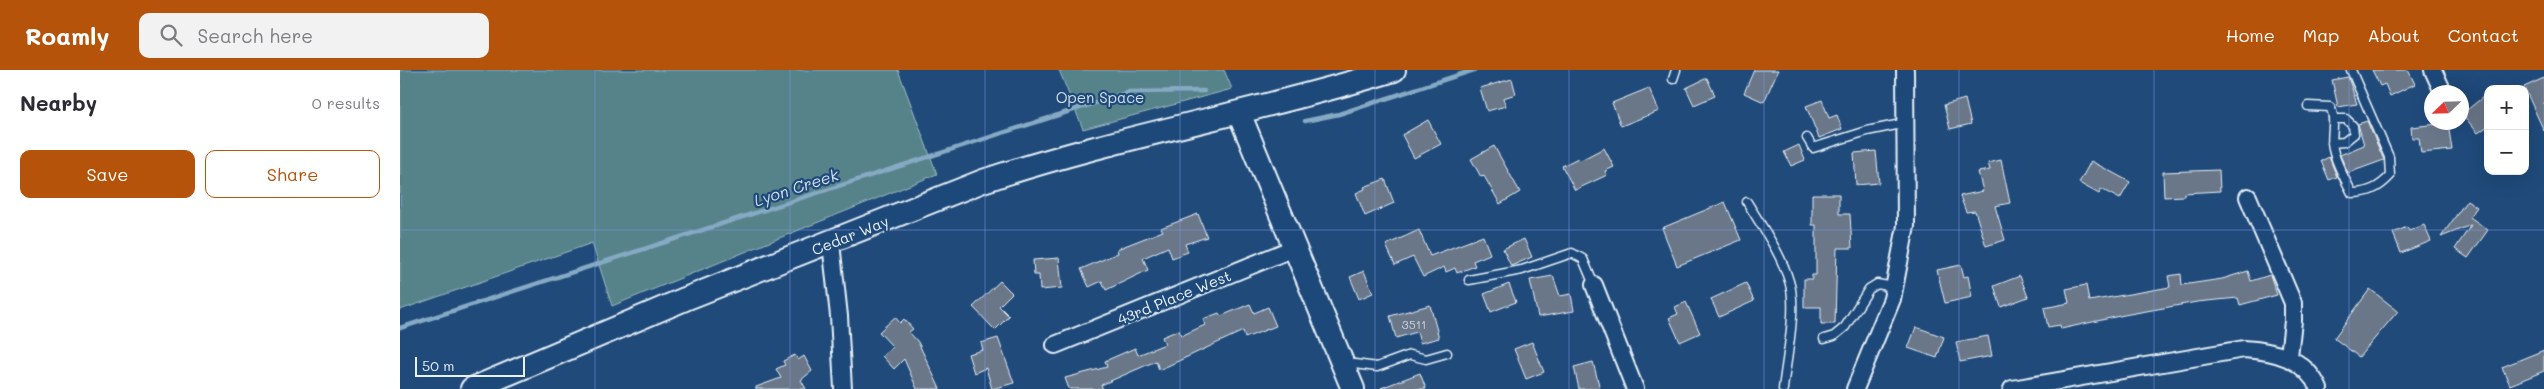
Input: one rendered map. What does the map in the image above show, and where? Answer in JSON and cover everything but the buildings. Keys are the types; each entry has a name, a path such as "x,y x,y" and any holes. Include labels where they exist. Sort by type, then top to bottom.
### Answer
{"main road":[{"name":"Cedar Way","path":"472,389 684,299 831,243 983,181 1034,164 1239,114 1353,76 1394,70"},
{"path":"1239,114 1353,389"}],"street":[{"path":"1855,389 1892,299 1906,223 1906,70"},
{"path":"2433,70 2440,85"},
{"path":"2248,197 2293,303 2289,356"},
{"path":"831,243 840,325 843,389"},
{"name":"43rd Place West","path":"1055,345 1294,248"},
{"path":"1594,285 1635,389"},
{"path":"2012,389 2244,349 2265,350 2289,356 2304,367 2319,389"}],"lane":[{"path":"1672,79 1676,70"},
{"path":"2308,106 2330,107 2334,114 2331,131 2332,143 2352,193 2363,193 2381,186 2390,176 2389,157 2351,70"},
{"path":"2332,143 2344,142 2354,134 2353,126 2346,119 2333,119"},
{"path":"1807,138 1813,148 1867,131 1906,122"},
{"path":"1747,202 1781,260 1790,282 1792,301 1783,389"},
{"path":"1469,280 1522,270 1572,254 1583,259 1594,285"},
{"path":"1824,339 1834,336 1845,328 1869,289 1877,284 1894,287"},
{"path":"1342,363 1377,367 1410,355 1426,359 1447,353"}],"green space":[{"path":"400,70 898,70 937,174 612,306 592,243 400,310"},
{"name":"Open Space","path":"1059,70 1224,70 1232,89 1083,129"}],"waterway":[{"name":"Lyon Creek","path":"1305,121 1339,114 1474,70"},
{"name":"Lyon Creek","path":"400,328 1129,92 1204,91"}]}
